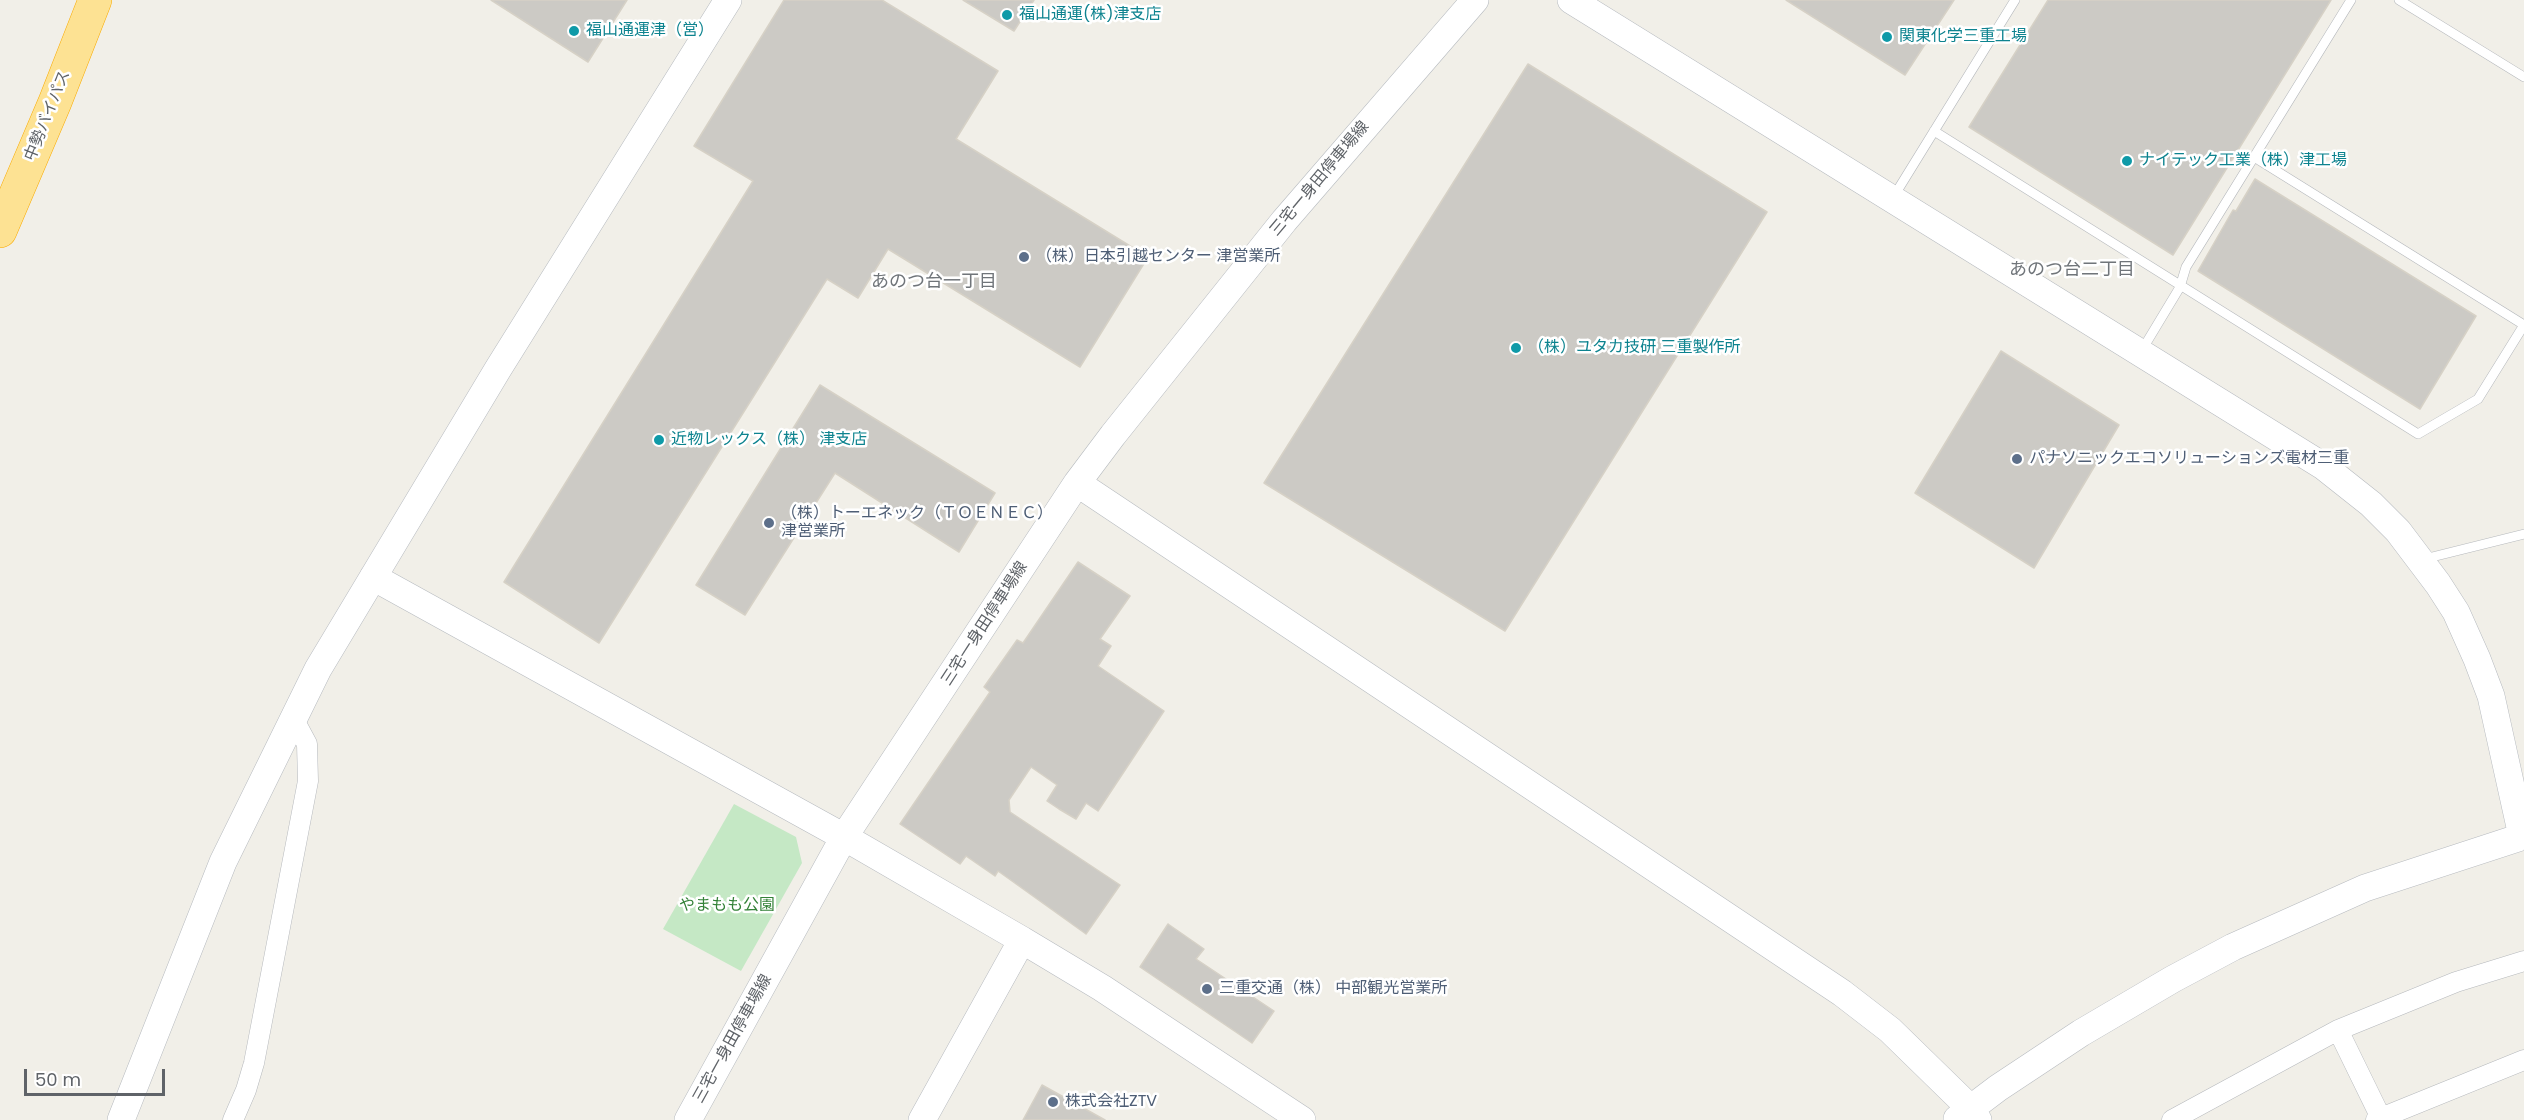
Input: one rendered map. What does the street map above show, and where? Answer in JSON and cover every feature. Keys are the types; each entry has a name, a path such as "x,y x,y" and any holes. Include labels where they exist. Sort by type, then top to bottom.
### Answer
{"highway":[{"name":"中勢バイパス","path":"0,231 55,102 95,0"}],"street":[{"path":"122,1120 223,862 318,669 504,359 728,0"},
{"name":"三宅一身田停車場線","path":"688,1120 844,837 1077,483 1284,221 1475,0"},
{"path":"1077,483 1842,993 1890,1030 1968,1116 2080,1033 2233,947 2365,888 2523,836 2512,767 2491,696 2456,612 2398,531 2344,481 2141,352 1571,0"},
{"path":"373,577 844,837 1022,940 1102,988 1302,1120"},
{"path":"233,1120 246,1090 254,1063 308,781 307,744 293,718"},
{"path":"922,1120 1022,940"},
{"path":"2172,1120 2338,1030 2456,982 2524,961"},
{"path":"2338,1030 2383,1118 2524,1060"}],"lane":[{"path":"1893,198 2015,0"},
{"path":"2141,352 2180,287 2186,267 2351,0"},
{"path":"2399,0 2524,77"},
{"path":"1934,131 2418,434 2478,399 2524,325 2254,157"},
{"path":"2420,560 2524,534"}],"green space":[{"name":"やまもも公園","path":"734,804 796,837 802,863 741,971 663,929"}],"building":[{"name":"福山通運津（営）","path":"491,0 627,0 588,62"},
{"name":"近物レックス（株） 津支店","path":"784,0 882,0 998,71 956,139 1148,257 1080,367 888,249 858,298 827,279 599,643 504,582 753,181 694,146"},
{"name":"福山通運(株)津支店","path":"963,0 1034,0 1014,31"},
{"name":"関東化学三重工場","path":"1786,0 1954,0 1905,75"},
{"name":"ナイテック工業（株）津工場","path":"2048,0 2331,0 2173,255 1969,127"},
{"name":"（株）ユタカ技研 三重製作所","path":"1528,64 1767,212 1505,631 1264,483"},
{"path":"2255,179 2476,316 2420,409 2198,271 2233,210 2236,211"},
{"name":"パナソニックエコソリューションズ電材三重","path":"2001,351 2119,425 2034,568 1915,493"},
{"name":"（株）トーエネック（ＴＯＥＮＥＣ） 津営業所","path":"820,385 995,493 959,552 835,473 745,615 696,585"},
{"path":"1078,562 1130,596 1100,639 1111,646 1098,666 1164,711 1098,811 1086,803 1076,819 1059,809 1047,801 1057,785 1031,767 1009,800 1010,812 1120,885 1086,934 998,871 995,876 966,856 960,864 900,824 990,692 984,687 1017,640 1023,643"},
{"name":"三重交通（株） 中部観光営業所","path":"1168,924 1204,949 1196,959 1274,1011 1252,1043 1140,967"},
{"name":"株式会社ZTV","path":"1042,1085 1105,1120 1023,1120"}],"place":[{"name":"福山通運(株)津支店","path":"1007,15"},
{"name":"福山通運津（営）","path":"574,31"},
{"name":"関東化学三重工場","path":"1887,37"},
{"name":"ナイテック工業（株）津工場","path":"2127,161"},
{"name":"（株）日本引越センター 津営業所","path":"1024,257"},
{"name":"（株）ユタカ技研 三重製作所","path":"1516,348"},
{"name":"近物レックス（株） 津支店","path":"659,440"},
{"name":"パナソニックエコソリューションズ電材三重","path":"2017,459"},
{"name":"（株）トーエネック（ＴＯＥＮＥＣ） 津営業所","path":"769,523"},
{"name":"三重交通（株） 中部観光営業所","path":"1207,989"},
{"name":"株式会社ZTV","path":"1053,1102"}],"district":[{"name":"あのつ台二丁目","path":"2072,270"},
{"name":"あのつ台一丁目","path":"934,282"}]}
